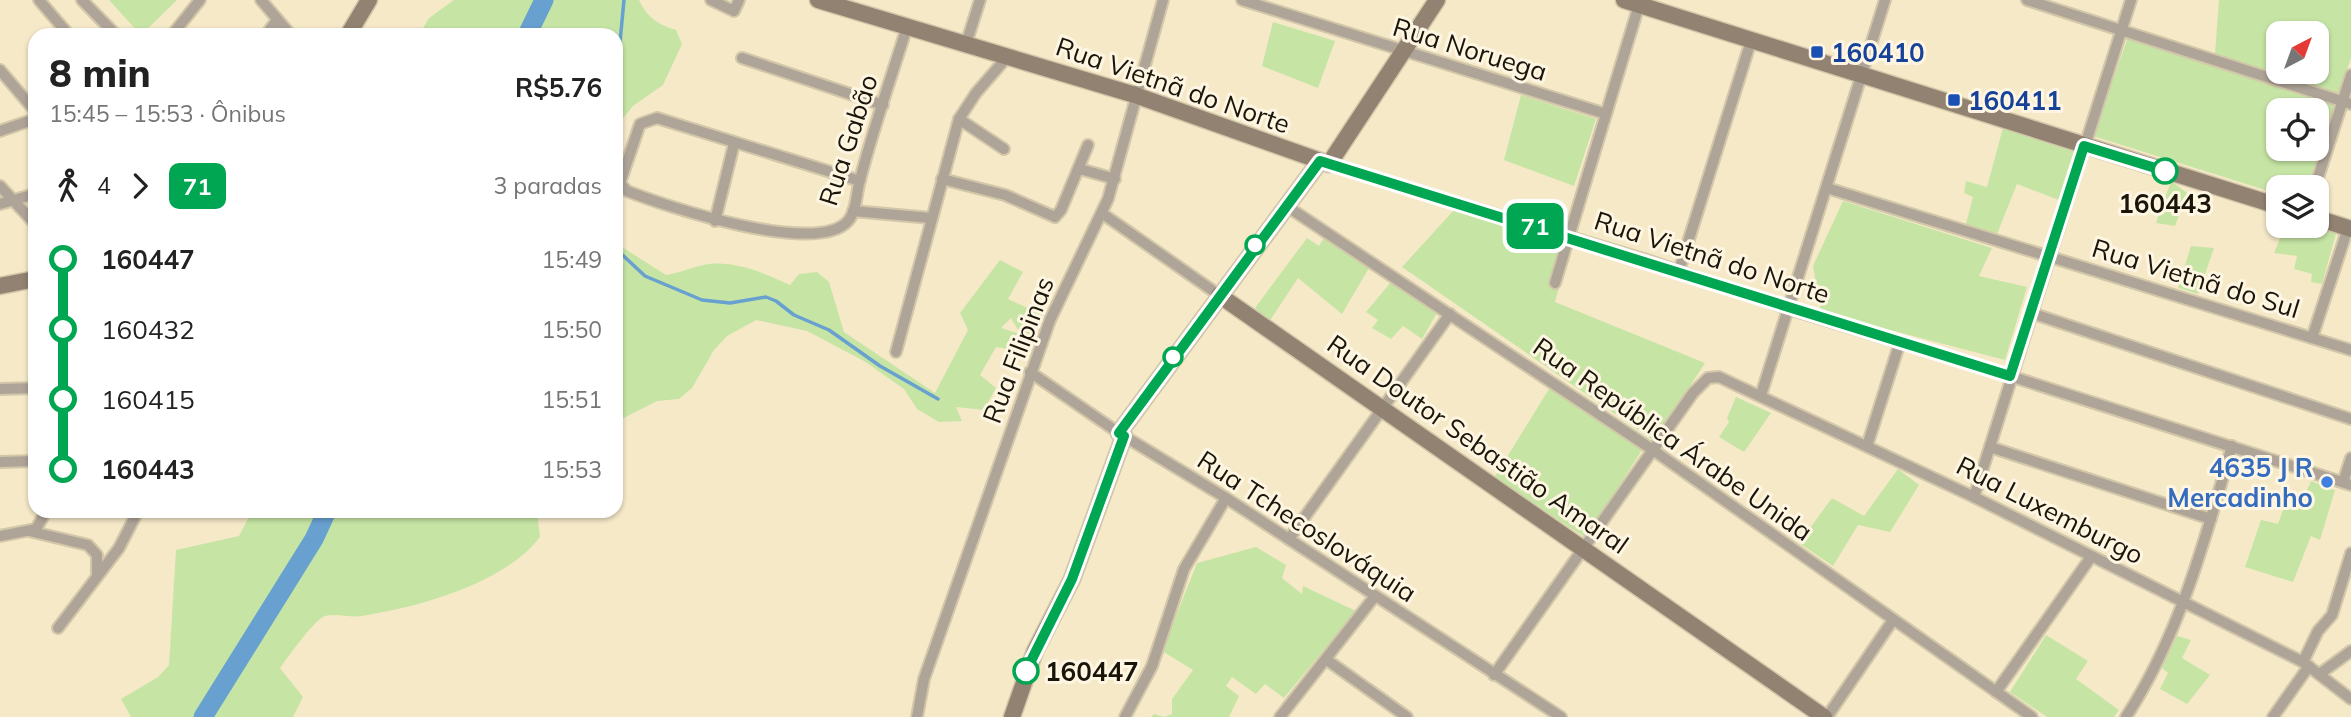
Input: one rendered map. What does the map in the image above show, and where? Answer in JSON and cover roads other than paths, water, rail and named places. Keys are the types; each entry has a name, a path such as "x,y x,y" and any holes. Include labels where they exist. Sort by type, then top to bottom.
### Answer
{"street":[{"path":"38,0 63,28"},
{"path":"82,0 109,28"},
{"path":"178,28 200,0"},
{"path":"261,0 284,28"},
{"path":"711,0 734,12 739,0"},
{"name":"Rua Vietnã do Norte","path":"818,0 1135,95 1324,162 1679,271 1790,309 1900,341 2347,484"},
{"path":"967,44 980,0"},
{"name":"Rua Filipinas","path":"917,717 924,679 1049,320 1103,214 1115,179 1135,95 1163,0"},
{"name":"Rua Noruega","path":"1242,0 1605,114"},
{"path":"1012,717 1035,650 1072,579 1121,435 1285,205 1324,162 1437,0"},
{"path":"1761,395 1885,0"},
{"path":"2027,0 2347,103"},
{"path":"1974,497 2010,376 2131,0"},
{"path":"352,28 365,2"},
{"path":"1555,283 1605,114 1632,3 2266,202"},
{"path":"271,28 277,20"},
{"name":"Rua Gabão","path":"623,187 715,221 774,231 823,232 844,225 853,211 859,181 908,27"},
{"path":"1679,271 1751,41"},
{"path":"896,352 959,119 976,93 1008,56"},
{"path":"742,58 883,105"},
{"path":"0,70 28,103"},
{"path":"2320,175 2347,103 2351,75"},
{"name":"Rua Gabão","path":"623,171 640,124 657,118 734,144"},
{"path":"959,119 1004,149"},
{"path":"0,131 28,121"},
{"path":"715,221 734,144 859,181"},
{"path":"942,179 1006,195 1055,217 1062,210 1088,145"},
{"path":"1080,169 1115,179"},
{"path":"0,186 28,217"},
{"name":"Rua Vietnã do Sul","path":"1827,188 2351,350"},
{"path":"0,204 28,196"},
{"name":"Rua República Árabe Unida","path":"1285,205 1653,450 2032,717"},
{"path":"853,211 931,218"},
{"name":"Rua Doutor Sebastião Amaral","path":"1103,214 1825,717"},
{"path":"2312,338 2349,229 2329,222"},
{"path":"0,286 28,280"},
{"path":"2031,313 2351,419"},
{"path":"1289,539 1450,314"},
{"path":"1867,446 1900,341"},
{"name":"Rua Tchecoslováquia","path":"1030,372 1121,435 1226,498 1561,717"},
{"name":"Rua Luxemburgo","path":"1653,450 1701,383 1718,377 1974,497 2306,664 2321,673 2351,699"},
{"path":"0,389 28,388"},
{"path":"2126,717 2152,677 2184,602 2232,446"},
{"path":"1990,447 2211,519"},
{"path":"1494,675 1653,450"},
{"path":"2347,484 2351,458"},
{"path":"0,462 28,461"},
{"path":"1125,717 1152,666 1184,569 1226,498"},
{"path":"0,536 29,531 41,524 43,518"},
{"path":"58,628 97,574 120,548 135,518"},
{"path":"29,531 88,545 97,555 97,574"},
{"path":"2273,717 2306,664 2318,631 2332,615 2351,553"},
{"path":"1996,692 2091,557"},
{"path":"1280,717 1375,596"},
{"path":"1825,717 1894,620"},
{"path":"2321,673 2351,651"},
{"path":"1327,660 1407,717"}],"waterway":[{"path":"530,28 544,0"},
{"path":"621,28 624,0"},
{"path":"623,256 645,276 702,300 730,303 766,297 776,301 794,315 829,330 880,366 938,399"},
{"path":"203,717 314,539 324,518"}],"place":[{"name":"160410","path":"1817,52"},
{"name":"160411","path":"1954,100"},
{"name":"160443","path":"2165,171"},
{"name":"4635 J R Mercadinho","path":"2327,482"},
{"name":"160447","path":"1026,671"}]}
